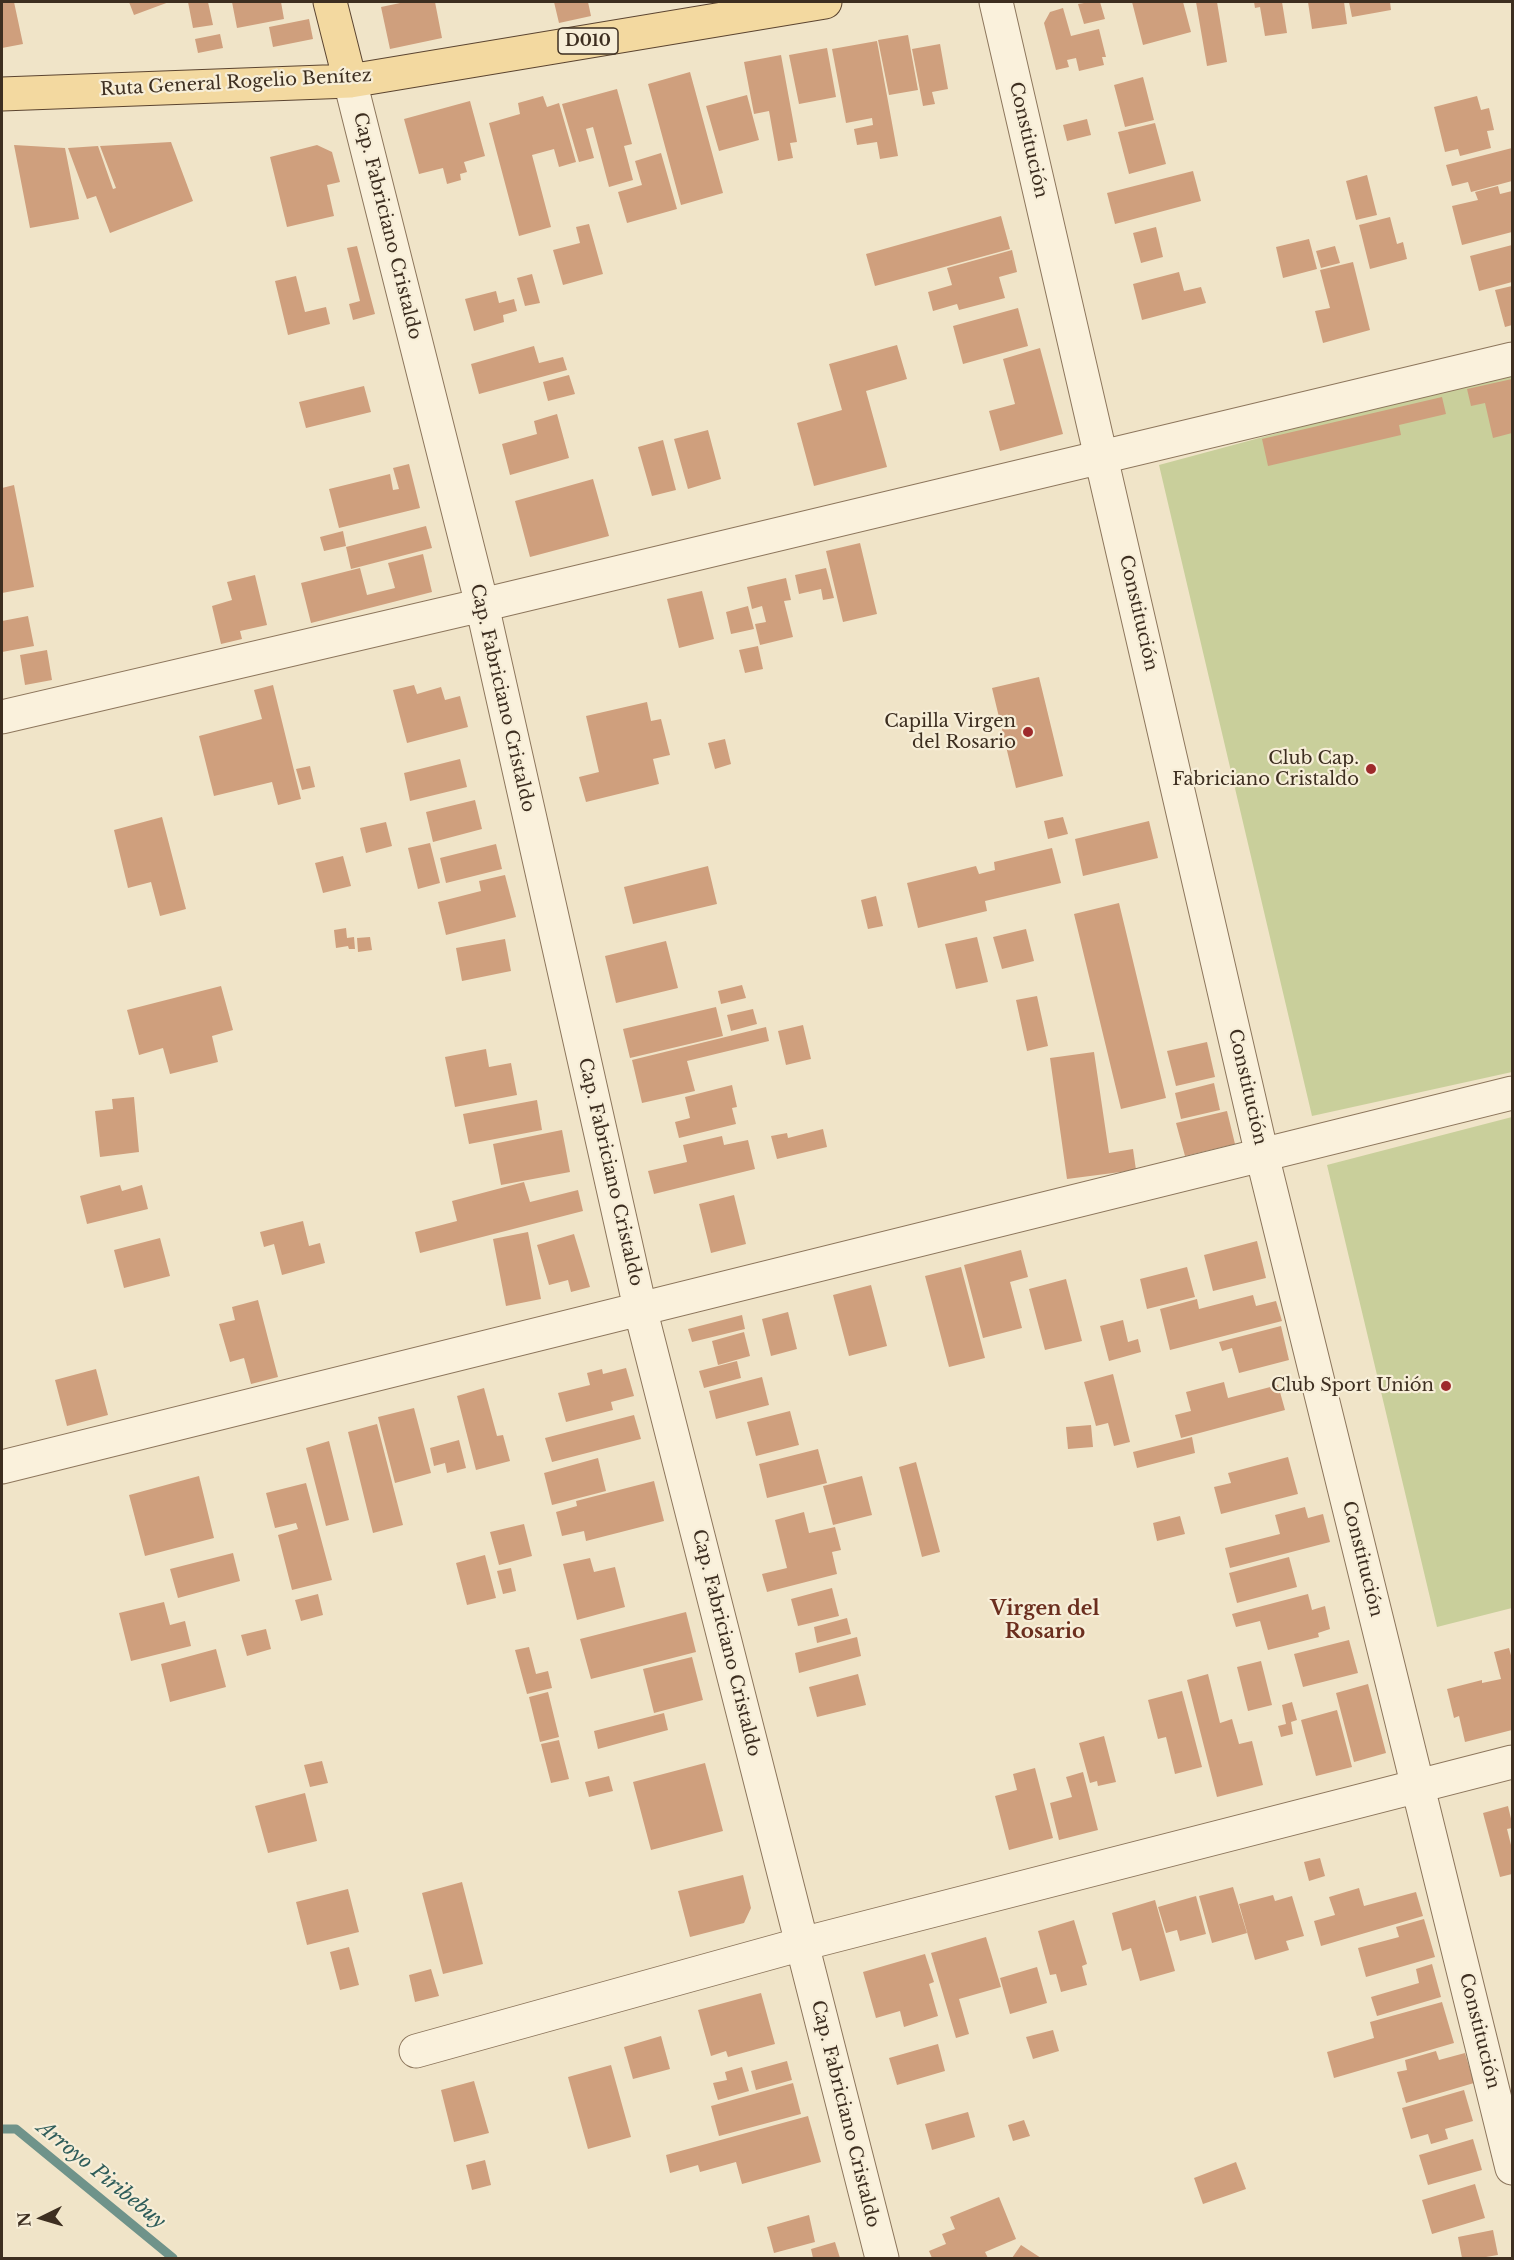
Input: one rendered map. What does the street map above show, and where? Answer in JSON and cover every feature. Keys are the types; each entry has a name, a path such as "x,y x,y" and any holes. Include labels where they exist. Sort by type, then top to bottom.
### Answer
{"main road":[{"path":"330,2 350,81"},
{"name":"Ruta General Rogelio Benítez","path":"2,94 350,81 825,2"}],"street":[{"name":"Constitución","path":"996,2 1262,1155 1512,2168"},
{"name":"Cap. Fabriciano Cristaldo","path":"350,81 482,605 640,1308 882,2259"},
{"path":"2,717 482,605 1512,358"},
{"path":"2,1467 1512,1093"},
{"path":"416,2051 802,1944 1512,1762"}],"green space":[{"name":"Club Cap. Fabriciano Cristaldo","path":"1512,370 1512,1072 1312,1116 1159,465"},
{"name":"Club Sport Unión","path":"1512,1117 1512,1608 1437,1627 1327,1165"}],"building":[{"path":"2,2 14,2 23,44 2,48"},
{"path":"129,2 169,2 134,15"},
{"path":"188,2 208,2 213,25 193,28"},
{"path":"232,2 281,2 284,19 237,28"},
{"path":"405,2 435,2 442,38 390,49 381,7"},
{"path":"554,2 588,2 591,16 559,23"},
{"path":"1100,2 1105,19 1084,24 1078,4"},
{"path":"1132,2 1183,2 1191,32 1143,45"},
{"path":"1196,2 1217,2 1227,62 1207,66"},
{"path":"1254,2 1282,2 1287,33 1265,36 1260,7 1255,8"},
{"path":"1308,2 1344,2 1347,24 1312,29"},
{"path":"1349,2 1390,2 1391,10 1352,17"},
{"path":"1063,8 1071,36 1099,29 1106,57 1102,57 1104,65 1079,71 1076,58 1067,60 1069,67 1056,70 1044,23 1050,12"},
{"path":"309,19 313,39 273,47 269,27"},
{"path":"220,34 223,48 198,53 195,39"},
{"path":"908,35 918,90 889,95 878,40"},
{"path":"877,41 898,156 880,159 877,142 857,145 854,129 873,125 872,118 846,123 832,49"},
{"path":"940,44 948,89 932,92 935,104 923,106 912,49"},
{"path":"827,48 836,97 799,104 789,55"},
{"path":"781,55 797,142 790,143 793,158 778,161 769,111 754,114 744,62"},
{"path":"690,72 723,193 681,205 648,84"},
{"path":"1143,77 1154,120 1125,127 1114,85"},
{"path":"617,89 632,144 624,146 633,180 609,187 593,127 586,129 594,158 579,162 562,104"},
{"path":"747,95 759,140 719,151 706,106"},
{"path":"543,96 547,107 559,103 576,162 559,167 554,149 532,155 551,227 519,236 489,123 520,114 518,103"},
{"path":"1477,96 1481,110 1489,108 1494,130 1487,131 1491,148 1460,156 1458,149 1445,152 1434,107"},
{"path":"470,101 485,156 464,162 467,172 460,174 461,180 447,184 443,168 419,174 404,119"},
{"path":"1087,119 1091,135 1067,141 1063,125"},
{"path":"1155,123 1166,164 1129,174 1118,132"},
{"path":"171,142 193,201 110,233 96,196 87,199 68,148 98,146 113,189 116,188 100,146"},
{"path":"14,145 65,148 79,219 30,228"},
{"path":"317,145 332,152 340,182 327,185 334,216 287,227 270,157"},
{"path":"1512,148 1512,181 1471,192 1468,182 1452,186 1446,165"},
{"path":"661,153 677,209 627,223 618,192 642,185 635,161"},
{"path":"1193,171 1201,201 1115,224 1107,193"},
{"path":"1367,175 1377,215 1356,220 1346,181"},
{"path":"1498,186 1500,194 1512,191 1512,232 1462,245 1452,206 1478,200 1475,192"},
{"path":"1001,216 1010,249 875,286 866,254"},
{"path":"1390,217 1397,244 1403,242 1407,259 1370,269 1359,225"},
{"path":"589,224 603,274 563,285 553,250 580,243 576,227"},
{"path":"1156,227 1163,257 1141,263 1133,233"},
{"path":"1309,239 1317,269 1283,278 1276,247"},
{"path":"1512,245 1512,282 1479,291 1470,256"},
{"path":"357,246 375,314 353,320 349,304 360,301 347,248"},
{"path":"1335,246 1340,263 1321,268 1316,251"},
{"path":"1012,250 1017,272 999,277 1005,298 959,310 957,304 933,311 928,292 952,285 947,268"},
{"path":"1353,262 1370,330 1323,343 1315,311 1330,308 1320,270"},
{"path":"1179,272 1184,291 1201,287 1206,303 1142,320 1133,284"},
{"path":"532,274 540,303 525,306 517,278"},
{"path":"296,276 305,312 326,307 330,324 288,335 275,281"},
{"path":"1512,286 1512,325 1505,327 1495,290"},
{"path":"496,291 499,303 514,299 517,311 503,315 504,322 474,331 465,299"},
{"path":"1018,308 1028,346 963,364 953,326"},
{"path":"897,345 907,379 866,391 887,467 814,486 797,423 842,410 829,364"},
{"path":"534,346 539,363 563,357 567,370 479,394 471,364"},
{"path":"1040,348 1063,434 1000,451 989,411 1015,404 1003,359"},
{"path":"569,375 575,394 548,401 543,382"},
{"path":"1512,379 1512,433 1493,438 1485,403 1471,406 1467,389"},
{"path":"364,386 371,412 306,428 299,402"},
{"path":"1442,397 1446,414 1399,425 1401,435 1268,466 1262,439"},
{"path":"557,414 569,458 510,475 502,444 537,434 534,421"},
{"path":"708,430 721,479 688,489 674,439"},
{"path":"663,440 676,490 652,496 638,447"},
{"path":"409,464 420,508 339,528 329,489 390,474 393,490 399,489 393,468"},
{"path":"593,479 609,536 530,557 515,501"},
{"path":"14,485 34,587 2,593 2,488"},
{"path":"426,526 432,548 351,569 346,547"},
{"path":"343,531 346,546 324,551 320,537"},
{"path":"860,543 877,614 843,622 826,551"},
{"path":"423,554 432,592 311,623 301,583 360,568 367,595 395,588 388,563"},
{"path":"826,568 834,598 823,600 821,589 799,594 795,575"},
{"path":"255,575 267,625 240,631 242,639 221,644 212,606 232,600 227,582"},
{"path":"786,578 791,600 784,601 793,637 760,645 755,624 766,622 762,606 752,609 747,587"},
{"path":"702,591 714,639 679,648 667,599"},
{"path":"748,606 754,629 731,634 726,612"},
{"path":"28,616 34,646 2,652 2,621"},
{"path":"758,646 763,669 745,673 739,650"},
{"path":"47,650 52,680 25,685 20,655"},
{"name":"Capilla Virgen del Rosario","path":"1039,677 1063,776 1016,788 992,688"},
{"path":"273,685 301,799 278,805 272,782 214,796 199,736 262,719 254,690"},
{"path":"414,685 417,694 441,687 445,700 460,696 468,727 407,743 393,690"},
{"path":"647,702 651,721 661,719 670,755 653,759 659,784 586,802 579,777 599,772 586,716"},
{"path":"725,739 731,764 715,769 708,743"},
{"path":"460,759 467,787 410,801 404,773"},
{"path":"310,766 315,787 302,790 296,769"},
{"path":"475,800 482,829 433,842 426,812"},
{"path":"162,817 186,909 160,916 151,882 128,888 114,830"},
{"path":"1063,817 1068,834 1048,839 1044,821"},
{"path":"1149,821 1158,858 1083,876 1075,839"},
{"path":"386,822 392,846 366,853 360,828"},
{"path":"430,843 440,883 418,889 408,848"},
{"path":"496,844 502,869 446,883 440,858"},
{"path":"1052,848 1061,883 985,901 987,911 918,928 907,883 976,866 979,874 995,870 994,862"},
{"path":"343,856 351,886 323,893 315,863"},
{"path":"708,866 717,904 633,924 624,887"},
{"path":"505,875 516,917 446,935 438,902 481,891 479,881"},
{"path":"876,896 883,926 868,929 861,900"},
{"path":"1119,903 1166,1098 1121,1109 1074,914"},
{"path":"346,928 347,938 354,937 355,949 349,949 348,946 336,948 334,930"},
{"path":"1026,929 1034,961 1002,969 993,937"},
{"path":"370,937 372,950 358,952 357,938"},
{"path":"977,937 988,982 956,989 945,944"},
{"path":"505,939 511,971 462,981 456,948"},
{"path":"666,941 678,988 616,1003 605,956"},
{"path":"742,985 746,998 721,1004 718,991"},
{"path":"221,986 233,1030 212,1036 218,1062 170,1074 163,1048 139,1055 127,1010"},
{"path":"1037,996 1048,1046 1027,1051 1016,1000"},
{"path":"716,1007 723,1036 630,1058 623,1029"},
{"path":"753,1009 757,1024 731,1031 727,1015"},
{"path":"803,1025 811,1059 786,1065 778,1031"},
{"path":"766,1027 769,1041 687,1061 695,1091 642,1103 632,1060"},
{"path":"1207,1042 1215,1077 1176,1086 1167,1051"},
{"path":"486,1049 489,1067 511,1063 517,1095 455,1107 445,1057"},
{"path":"1094,1052 1109,1153 1133,1149 1136,1170 1067,1179 1050,1058"},
{"path":"1214,1083 1220,1110 1181,1119 1175,1093"},
{"path":"732,1085 737,1107 732,1108 736,1124 679,1138 675,1122 690,1118 685,1097"},
{"path":"134,1097 139,1152 100,1157 95,1111 113,1109 112,1099"},
{"path":"537,1100 542,1130 469,1144 463,1114"},
{"path":"1227,1111 1235,1144 1185,1156 1176,1123"},
{"path":"823,1129 827,1147 777,1159 771,1136 787,1133 788,1138"},
{"path":"562,1130 570,1172 501,1185 493,1144"},
{"path":"722,1136 724,1145 748,1140 755,1169 654,1194 648,1171 687,1162 683,1145"},
{"path":"524,1182 530,1202 578,1190 583,1211 420,1253 415,1232 457,1221 452,1201"},
{"path":"120,1185 122,1191 142,1185 148,1209 87,1224 80,1196"},
{"path":"734,1195 746,1244 711,1253 699,1204"},
{"path":"303,1221 309,1246 320,1243 325,1263 282,1275 274,1244 264,1247 260,1232"},
{"path":"528,1232 541,1299 506,1306 493,1239"},
{"path":"574,1234 590,1287 571,1292 568,1280 549,1285 537,1245"},
{"path":"160,1238 170,1276 124,1288 114,1250"},
{"path":"1257,1241 1266,1278 1213,1291 1204,1255"},
{"path":"1021,1250 1028,1277 1010,1282 1022,1328 983,1338 964,1265"},
{"path":"961,1267 985,1358 949,1367 925,1276"},
{"path":"1187,1267 1195,1297 1147,1309 1140,1279"},
{"path":"1066,1279 1082,1341 1045,1350 1029,1289"},
{"path":"871,1285 887,1346 849,1356 833,1295"},
{"path":"1253,1295 1256,1306 1276,1301 1282,1321 1170,1350 1160,1309 1197,1299 1199,1309"},
{"path":"258,1300 278,1377 251,1384 244,1358 230,1362 219,1324 235,1320 232,1307"},
{"path":"788,1312 797,1349 771,1356 762,1319"},
{"path":"742,1315 745,1329 692,1342 688,1329"},
{"path":"1123,1320 1128,1342 1138,1339 1141,1352 1109,1361 1100,1326"},
{"path":"1281,1326 1289,1360 1239,1373 1232,1348 1222,1351 1219,1342"},
{"path":"744,1332 750,1356 718,1365 712,1341"},
{"path":"737,1361 741,1378 704,1388 699,1371"},
{"path":"626,1368 634,1396 611,1402 613,1410 566,1422 558,1393 590,1385 587,1373 602,1369 603,1374"},
{"path":"96,1369 108,1415 67,1426 55,1380"},
{"path":"1113,1374 1130,1442 1114,1446 1108,1423 1096,1426 1084,1382"},
{"path":"762,1377 769,1405 716,1419 709,1391"},
{"path":"1224,1382 1228,1398 1278,1385 1285,1410 1181,1438 1175,1415 1191,1411 1186,1392"},
{"path":"484,1388 497,1436 503,1435 510,1461 476,1470 457,1396"},
{"path":"414,1408 431,1473 395,1483 378,1417"},
{"path":"790,1411 799,1445 756,1456 747,1422"},
{"path":"634,1415 641,1439 552,1462 545,1438"},
{"path":"377,1424 403,1525 373,1533 348,1432"},
{"path":"1091,1425 1093,1447 1068,1449 1066,1427"},
{"path":"1192,1437 1195,1453 1137,1468 1133,1452"},
{"path":"459,1440 466,1468 447,1473 445,1463 434,1466 430,1448"},
{"path":"329,1441 349,1520 326,1526 306,1448"},
{"path":"818,1449 827,1483 767,1498 759,1464"},
{"path":"1288,1457 1298,1494 1221,1514 1214,1487 1231,1483 1228,1473"},
{"path":"598,1458 606,1491 552,1505 544,1473"},
{"path":"916,1462 940,1552 922,1557 899,1467"},
{"path":"199,1476 214,1538 145,1556 129,1495"},
{"path":"862,1476 872,1515 833,1525 823,1486"},
{"path":"654,1481 664,1521 586,1541 584,1531 562,1536 556,1512 577,1506 576,1501"},
{"path":"306,1483 332,1580 292,1590 278,1535 298,1529 296,1523 275,1528 266,1493"},
{"path":"1305,1507 1308,1518 1323,1514 1330,1542 1230,1568 1225,1548 1280,1534 1275,1515"},
{"path":"804,1512 809,1533 835,1527 841,1550 832,1552 837,1574 767,1592 762,1574 787,1568 775,1520"},
{"path":"1180,1516 1185,1534 1157,1541 1153,1523"},
{"path":"524,1524 532,1556 499,1565 490,1532"},
{"path":"233,1553 240,1581 178,1598 170,1569"},
{"path":"485,1555 496,1598 467,1605 456,1563"},
{"path":"1289,1557 1297,1587 1237,1603 1229,1573"},
{"path":"590,1558 594,1572 615,1567 625,1607 577,1620 563,1564"},
{"path":"511,1568 516,1591 503,1594 497,1571"},
{"path":"832,1588 839,1616 798,1626 791,1599"},
{"path":"318,1594 323,1615 301,1621 295,1600"},
{"path":"1308,1594 1312,1610 1325,1606 1330,1629 1318,1633 1319,1637 1268,1650 1260,1621 1236,1627 1232,1614"},
{"path":"164,1602 170,1625 185,1621 191,1646 131,1661 119,1613"},
{"path":"686,1612 696,1652 591,1679 580,1639"},
{"path":"847,1618 851,1634 817,1643 814,1627"},
{"path":"266,1629 271,1649 247,1656 241,1635"},
{"path":"857,1637 861,1656 799,1673 795,1653"},
{"path":"1349,1640 1358,1673 1303,1687 1294,1654"},
{"path":"529,1647 536,1674 548,1671 552,1688 527,1694 515,1650"},
{"path":"1509,1648 1512,1659 1512,1730 1465,1742 1459,1716 1454,1718 1447,1689 1482,1680 1482,1683 1501,1679 1494,1652"},
{"path":"216,1649 226,1687 170,1702 161,1664"},
{"path":"692,1657 703,1700 654,1713 643,1669"},
{"path":"1261,1661 1272,1705 1248,1711 1237,1667"},
{"path":"858,1674 866,1705 817,1717 809,1687"},
{"path":"1208,1674 1220,1723 1232,1719 1239,1744 1252,1741 1263,1785 1217,1797 1187,1680"},
{"path":"1368,1684 1386,1753 1354,1762 1336,1693"},
{"path":"1182,1691 1202,1767 1175,1774 1166,1737 1158,1739 1148,1700"},
{"path":"548,1692 559,1737 540,1742 529,1697"},
{"path":"1292,1702 1297,1720 1291,1722 1293,1734 1281,1737 1278,1726 1286,1724 1282,1705"},
{"path":"1337,1710 1352,1767 1316,1776 1301,1720"},
{"path":"664,1713 668,1730 598,1749 594,1731"},
{"path":"1104,1736 1116,1782 1098,1786 1097,1781 1090,1783 1079,1743"},
{"path":"559,1740 569,1779 551,1783 541,1744"},
{"path":"322,1761 328,1783 310,1787 304,1765"},
{"path":"705,1763 723,1831 651,1850 633,1782"},
{"path":"1035,1768 1053,1838 1009,1850 995,1796 1017,1790 1013,1774"},
{"path":"1083,1772 1098,1830 1059,1840 1050,1803 1072,1797 1066,1777"},
{"path":"609,1776 613,1791 589,1797 585,1782"},
{"path":"305,1793 317,1841 268,1853 255,1806"},
{"path":"1508,1806 1512,1823 1512,1828 1507,1829 1512,1849 1512,1874 1500,1877 1483,1813"},
{"path":"1320,1858 1325,1876 1309,1881 1304,1862"},
{"path":"743,1875 751,1908 744,1923 690,1937 678,1891"},
{"path":"462,1882 483,1964 443,1974 422,1893"},
{"path":"1233,1887 1247,1933 1212,1943 1199,1896"},
{"path":"1359,1888 1364,1906 1416,1892 1423,1916 1321,1946 1314,1921 1335,1915 1329,1897"},
{"path":"348,1889 359,1932 307,1945 296,1902"},
{"path":"1273,1895 1275,1901 1292,1896 1304,1936 1286,1941 1289,1950 1255,1960 1239,1904"},
{"path":"1196,1896 1206,1934 1180,1941 1177,1930 1166,1933 1158,1907"},
{"path":"1155,1900 1175,1971 1140,1981 1131,1948 1122,1951 1112,1913"},
{"path":"1424,1919 1435,1957 1366,1977 1358,1948 1399,1937 1396,1927"},
{"path":"1074,1920 1087,1964 1082,1966 1087,1985 1061,1992 1056,1974 1050,1975 1038,1931"},
{"path":"986,1937 1001,1987 959,1999 969,2034 956,2038 931,1953"},
{"path":"349,1947 359,1985 340,1990 330,1952"},
{"path":"925,1954 934,1982 929,1984 938,2016 904,2027 900,2011 876,2018 863,1972"},
{"path":"1432,1964 1441,1997 1377,2016 1371,1997 1419,1983 1416,1969"},
{"path":"1037,1967 1047,2003 1010,2014 1000,1978"},
{"path":"431,1969 439,1996 415,2002 409,1975"},
{"path":"761,1993 775,2044 728,2057 726,2051 711,2056 698,2010"},
{"path":"1442,2002 1454,2043 1334,2078 1327,2052 1374,2038 1370,2022"},
{"path":"1053,2030 1059,2051 1033,2059 1026,2037"},
{"path":"661,2036 670,2069 633,2079 624,2047"},
{"path":"938,2044 945,2071 897,2085 889,2058"},
{"path":"1436,2051 1439,2060 1465,2053 1474,2083 1406,2103 1397,2072 1407,2070 1405,2060"},
{"path":"787,2061 792,2080 756,2090 751,2071"},
{"path":"611,2065 631,2137 588,2149 568,2077"},
{"path":"742,2067 749,2091 718,2100 713,2083 727,2080 725,2072"},
{"path":"474,2081 489,2133 454,2142 441,2090"},
{"path":"793,2083 801,2114 719,2136 711,2106"},
{"path":"1464,2090 1473,2121 1445,2129 1448,2139 1431,2144 1428,2134 1411,2139 1402,2108"},
{"path":"968,2112 975,2137 932,2150 925,2124"},
{"path":"808,2116 821,2162 742,2184 736,2162 700,2172 698,2165 670,2173 666,2155"},
{"path":"1024,2120 1030,2136 1013,2141 1008,2125"},
{"path":"1473,2139 1482,2170 1428,2185 1419,2155"},
{"path":"485,2160 491,2185 472,2190 466,2165"},
{"path":"1236,2162 1246,2189 1203,2204 1194,2178"},
{"path":"1475,2184 1485,2218 1432,2234 1422,2200"},
{"path":"999,2197 1016,2239 985,2252 988,2258 932,2258 929,2251 946,2244 942,2234 955,2229 950,2217"},
{"path":"809,2215 815,2242 774,2253 767,2227"},
{"path":"1493,2230 1498,2255 1462,2258 1458,2237"},
{"path":"835,2242 840,2258 813,2258 811,2249"},
{"path":"1021,2245 1041,2258 1012,2258"}],"waterway":[{"name":"Arroyo Piribebuy","path":"2,2129 16,2129 173,2258"}],"place":[{"name":"Capilla Virgen del Rosario","path":"1028,732"},
{"name":"Club Cap. Fabriciano Cristaldo","path":"1371,769"},
{"name":"Club Sport Unión","path":"1446,1386"}],"district":[{"name":"Virgen del Rosario","path":"1045,1620"}]}
